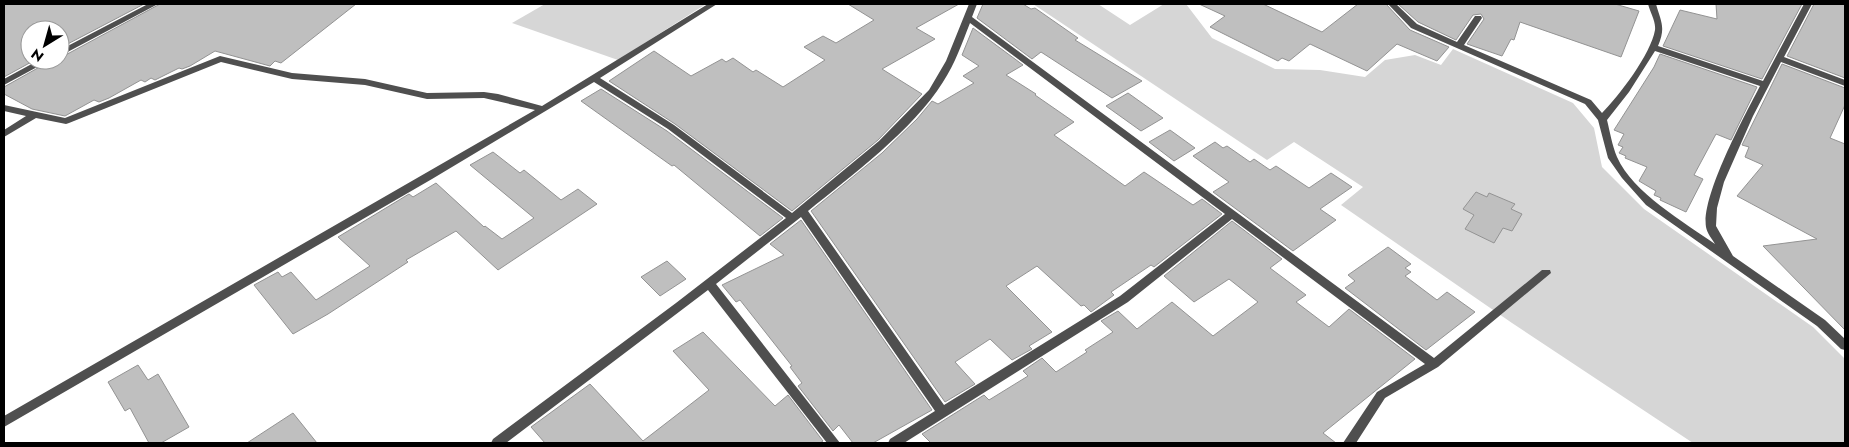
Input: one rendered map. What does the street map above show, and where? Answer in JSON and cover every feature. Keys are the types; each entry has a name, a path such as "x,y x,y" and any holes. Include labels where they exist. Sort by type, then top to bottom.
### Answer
{"street":[{"path":"70,48 154,4"},
{"path":"4,422 152,339 543,110 714,4"},
{"path":"497,443 710,284 797,215 878,146 932,92 947,68 973,4"},
{"path":"1392,4 1414,26 1588,102 1602,120 1613,158 1625,176 1649,203 1821,323 1845,346"},
{"path":"1602,120 1615,108 1653,47 1659,29 1652,4"},
{"path":"1730,259 1711,225 1713,200 1730,157 1808,4"},
{"path":"967,17 1434,364"},
{"path":"1459,45 1478,18"},
{"path":"1653,47 1766,85"},
{"path":"1780,58 1845,83"},
{"path":"4,108 66,121 220,59 292,76 365,82 427,96 484,95 498,97 543,110"},
{"path":"4,82 27,70"},
{"path":"595,79 671,128 797,215 942,412"},
{"path":"4,134 34,115"},
{"path":"894,443 1124,299 1231,214"},
{"path":"1349,443 1381,395 1434,364 1546,274"},
{"path":"710,284 834,443"}],"shaded area":[{"path":"545,4 706,4 618,60 512,23"},
{"path":"1033,4 1098,4 1130,25 1164,4 1186,4 1212,38 1275,69 1320,70 1365,77 1385,60 1415,55 1441,65 1453,49 1573,103 1594,128 1602,167 1644,209 1813,327 1845,359 1845,443 1693,443 1512,323 1341,205 1363,187 1294,142 1267,160"}],"building":[{"path":"4,4 144,4 70,43 70,20 20,20 20,68 4,77"},
{"path":"160,4 356,4 281,63 275,61 270,66 215,51 190,66 182,69 179,68 155,80 151,78 145,82 141,80 109,98 99,102 94,100 65,116 32,109 4,94 4,87 34,70 70,70 70,53"},
{"path":"848,4 959,4 916,28 935,39 882,69 922,94 878,140 792,211 675,124 609,81 654,51 691,76 722,59 726,62 733,58 753,72 756,70 783,87 825,60 804,47 823,36 836,43 874,20"},
{"path":"983,4 1023,4 1031,9 1035,8 1078,38 1075,40 1142,81 1112,98 1041,52 1032,59 977,18"},
{"path":"1199,4 1263,4 1322,32 1358,4 1386,4 1410,30 1449,47 1437,61 1397,44 1367,71 1310,44 1289,61 1282,58 1278,61 1210,27 1225,16"},
{"path":"1398,4 1615,4 1639,11 1621,57 1520,22 1514,40 1511,39 1502,56 1467,44 1484,19 1481,14 1473,15 1456,40 1418,22"},
{"path":"1716,4 1802,4 1762,79 1663,46 1680,10 1717,19"},
{"path":"1814,4 1845,4 1845,78 1787,56"},
{"path":"973,28 1023,65 1006,75 1074,122 1054,135 1125,186 1144,172 1193,205 1202,199 1222,214 1154,267 1151,265 1111,292 1114,295 1091,312 1084,305 1081,306 1037,266 1006,286 1052,332 1029,346 1032,349 1012,360 990,339 955,362 975,384 945,402 811,211 882,153 917,119 932,101 938,104 974,83 963,76 979,66 962,55"},
{"path":"1660,54 1757,87 1731,140 1716,134 1694,175 1703,179 1686,212 1660,200 1661,198 1654,195 1656,191 1639,181 1647,167 1625,158 1626,156 1619,153 1623,147 1618,145 1624,134 1614,130 1654,67"},
{"path":"1782,64 1845,88 1845,105 1830,138 1845,144 1845,330 1763,246 1817,239 1737,196 1763,165 1745,157 1749,147 1742,145"},
{"path":"601,89 667,131 783,218 760,236 674,165 672,166 581,101"},
{"path":"1128,93 1163,118 1141,131 1106,106"},
{"path":"1170,130 1195,148 1174,161 1149,142"},
{"path":"1215,142 1223,148 1227,146 1250,162 1254,159 1270,170 1276,166 1309,188 1331,173 1352,187 1320,209 1336,220 1293,251 1213,192 1229,182 1193,156"},
{"path":"493,152 520,173 524,170 561,200 578,189 597,204 498,270 456,231 406,260 408,262 328,314 293,334 254,285 278,272 282,277 291,272 316,300 370,266 338,237 409,194 413,197 436,183 484,227 502,239 534,218 470,165"},
{"path":"1476,192 1487,197 1489,193 1515,204 1511,209 1522,214 1512,231 1503,228 1494,243 1465,229 1474,215 1463,209"},
{"path":"801,220 932,410 873,443 853,443 839,425 833,431 798,386 802,383 790,367 792,366 740,300 736,302 722,285 784,255 770,244"},
{"path":"1232,221 1282,259 1270,268 1306,295 1296,302 1329,327 1349,309 1415,359 1323,433 1336,443 931,443 922,434 984,395 989,400 1028,376 1023,371 1042,358 1056,372 1113,332 1101,321 1118,311 1137,329 1172,302 1213,336 1258,302 1229,279 1194,302 1164,276"},
{"path":"1388,247 1411,264 1405,268 1411,272 1405,276 1437,300 1447,292 1475,312 1426,350 1345,288 1355,281 1348,275"},
{"path":"667,261 686,279 660,296 641,277"},
{"path":"703,332 775,406 788,395 823,441 820,443 545,443 531,427 590,384 643,441 709,390 673,351"},
{"path":"138,365 148,380 158,374 189,427 161,443 149,443 130,408 125,411 108,382"},
{"path":"293,413 317,443 247,443"}]}
